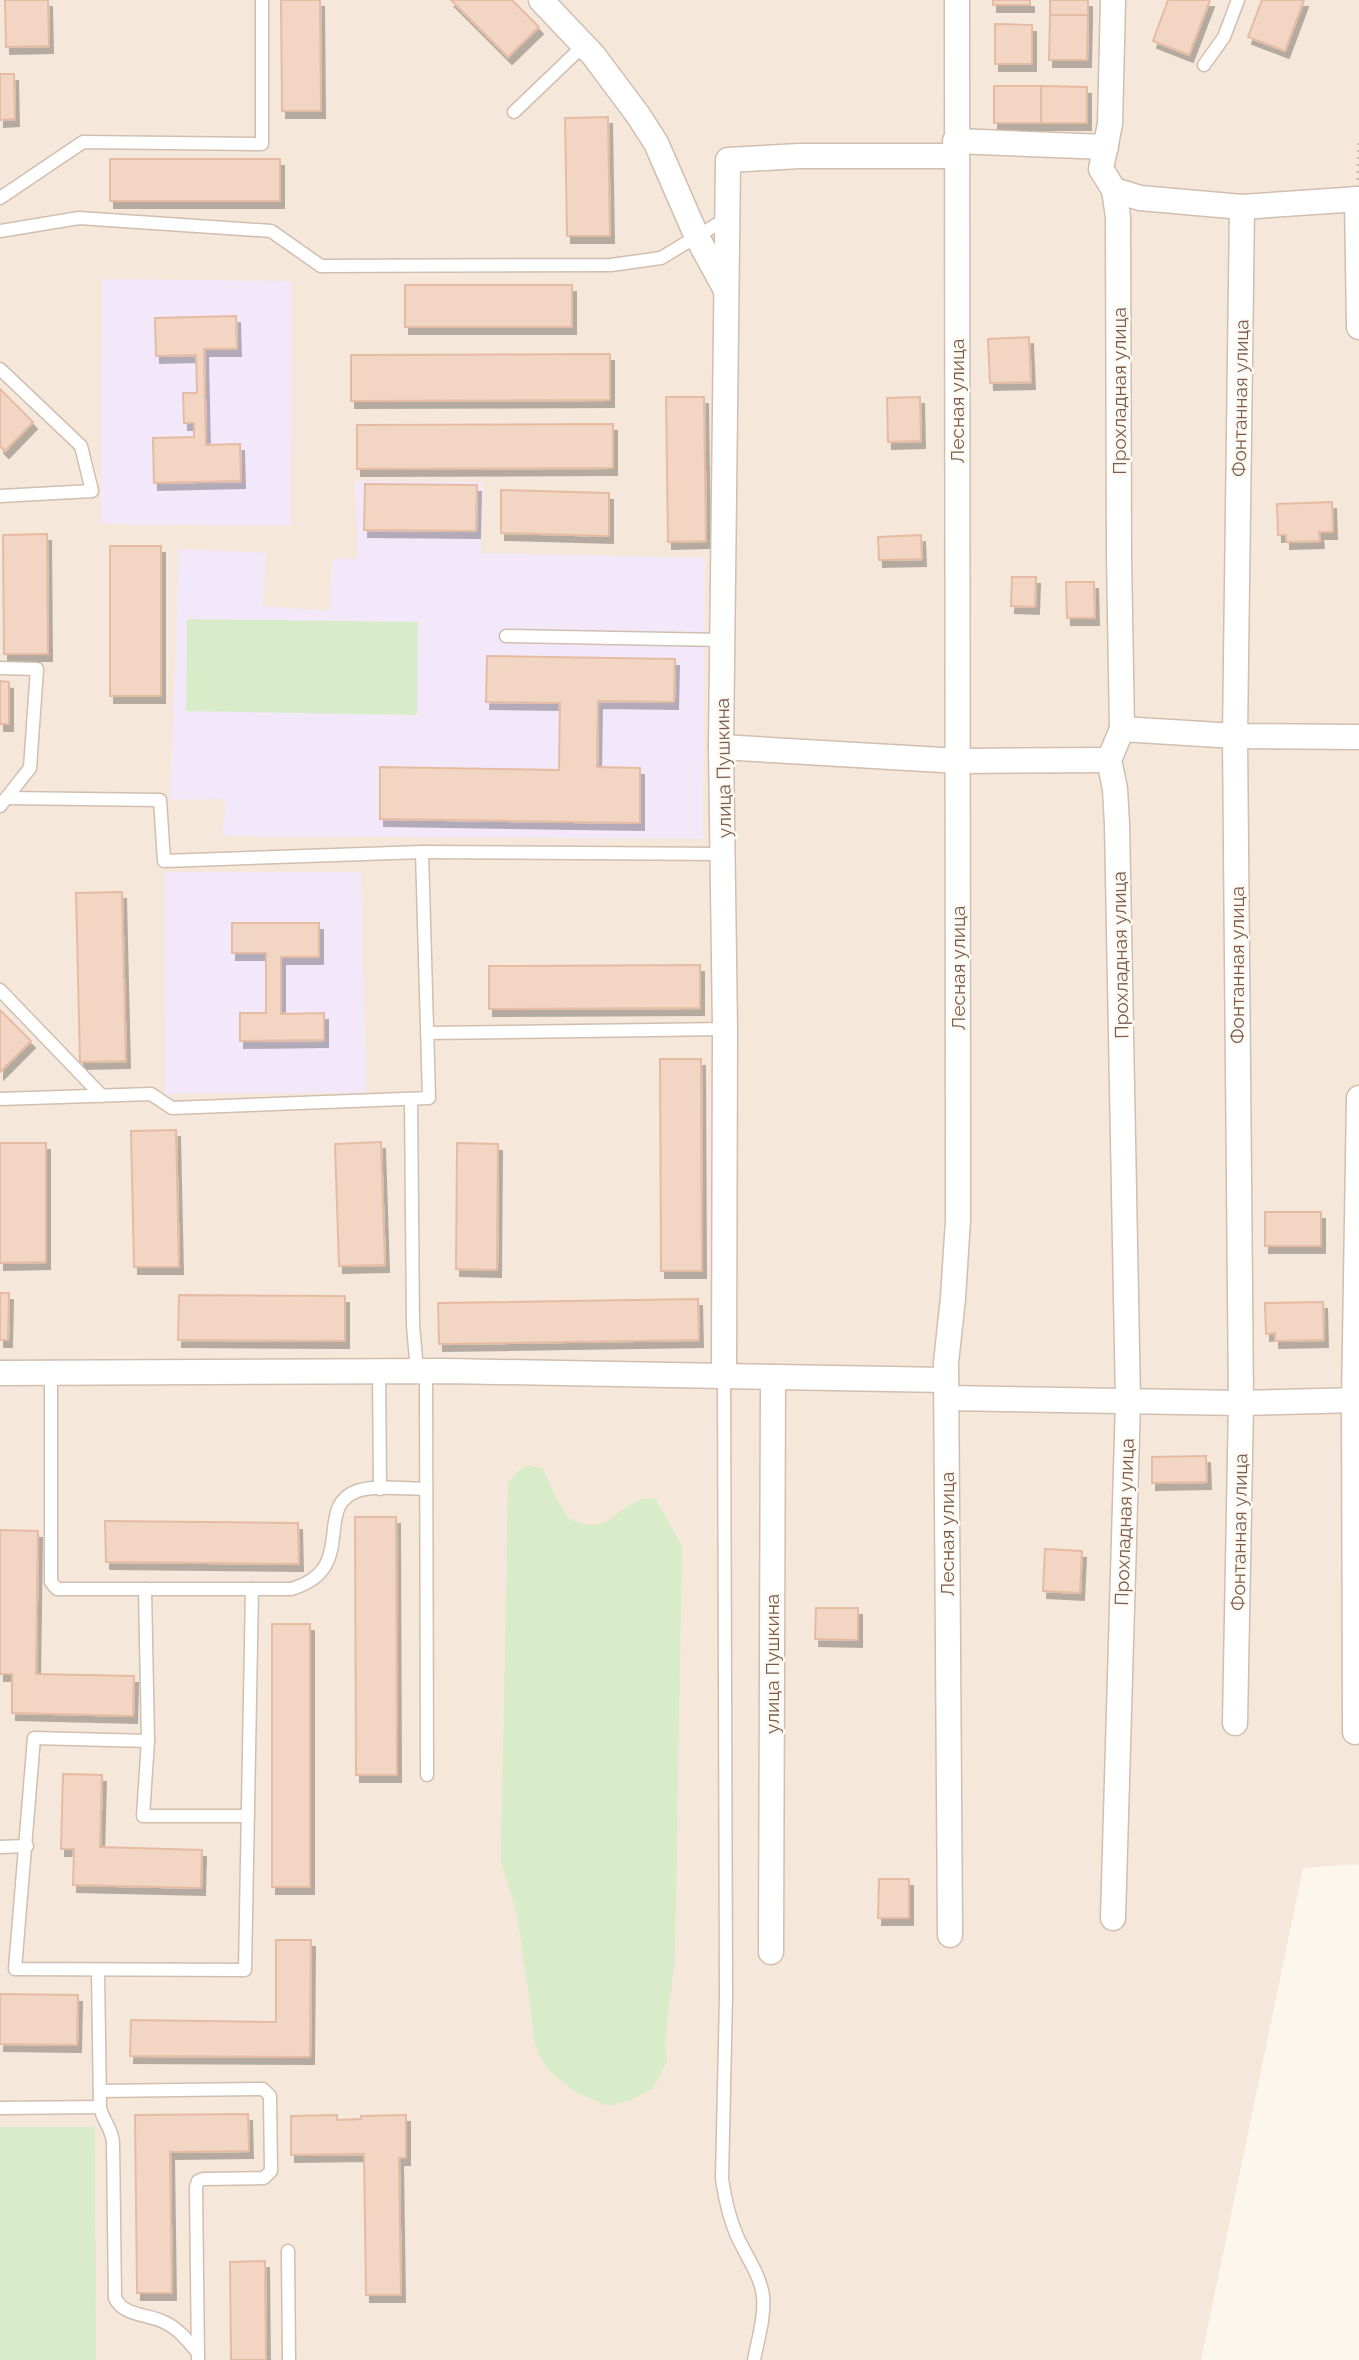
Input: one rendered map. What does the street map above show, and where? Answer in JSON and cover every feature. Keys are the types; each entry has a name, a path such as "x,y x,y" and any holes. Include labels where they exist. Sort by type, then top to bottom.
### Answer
{"street":[{"path":"541,0 584,44 656,143 696,237 726,290"},
{"name":"Лесная улица","path":"950,1935 947,1389 958,1220 957,0"},
{"name":"Прохладная улица","path":"1113,0 1110,124 1101,169 1114,190 1118,216 1122,729 1109,760 1115,789 1117,824 1128,1401 1114,1918"},
{"path":"956,148 1105,147"},
{"name":"улица Пушкина","path":"724,1376 725,1029 722,747 728,160 956,148"},
{"path":"1114,190 1140,198 1242,207 1358,199 1359,327"},
{"name":"Фонтанная улица","path":"1235,1723 1241,1403 1235,736 1242,207"},
{"path":"1122,729 1235,736 1359,737"},
{"path":"722,747 959,761 1109,760"},
{"path":"1355,1732 1359,1098"},
{"path":"0,1373 421,1371 724,1376 1128,1401 1241,1403 1356,1400"},
{"name":"улица Пушкина","path":"771,1952 773,1377"}],"lane":[{"path":"0,198 83,142 262,145 262,0"},
{"path":"1204,65 1224,37 1237,0"},
{"path":"514,112 584,44"},
{"path":"0,231 79,218 271,232 321,266 611,265 661,258 726,219"},
{"path":"0,369 81,446 92,491 0,496"},
{"path":"506,636 723,640"},
{"path":"0,668 37,669 30,768 4,802"},
{"path":"4,802 160,800 164,861 422,852 724,854"},
{"path":"0,1100 151,1094 172,1108 429,1098 422,852"},
{"path":"0,990 102,1096"},
{"path":"427,1032 725,1029"},
{"path":"411,1099 413,1325 421,1371 426,1489 427,1775"},
{"path":"379,1371 380,1489"},
{"path":"51,1374 51,1582 57,1589 291,1589 310,1581 330,1560 333,1524 340,1504 358,1491 426,1489"},
{"path":"724,1376 726,1996 722,2179 726,2205 737,2236 759,2280 763,2297 761,2326 754,2360"},
{"path":"145,1589 148,1741 143,1816 248,1816"},
{"path":"148,1741 34,1738 16,1969 245,1970 252,1589"},
{"path":"0,1847 27,1846"},
{"path":"98,1971 100,2106 113,2142 115,2298 118,2305 125,2309 166,2323 186,2338 198,2356"},
{"path":"100,2091 263,2090 270,2096 271,2171 268,2175 264,2178 203,2179 198,2181 196,2187 198,2356"},
{"path":"0,2108 100,2106"},
{"path":"288,2251 289,2360"}],"path":[{"path":"1358,199 1359,138"}],"shaded area":[{"path":"0,0 1359,0 1359,1864 1303,1868 1201,2360 0,2360"},
{"path":"102,279 292,281 291,526 101,524"},
{"path":"355,481 483,482 481,553 705,558 703,839 222,836 226,799 170,800 179,549 266,553 263,606 330,611 332,559 358,558"},
{"path":"164,872 361,872 366,1093 165,1094"}],"green space":[{"path":"187,619 418,622 417,715 186,711"},
{"path":"529,1465 543,1469 569,1519 583,1524 600,1524 636,1502 655,1498 682,1546 675,1959 665,2041 667,2062 653,2088 630,2100 609,2106 576,2092 548,2070 538,2053 533,2036 517,1915 501,1862 508,1483 519,1470"},
{"path":"0,2127 95,2127 96,2360 0,2360"}],"building":[{"path":"5,0 48,0 49,46 6,47"},
{"path":"281,0 320,0 321,111 282,111"},
{"path":"451,0 512,0 539,27 508,57"},
{"path":"993,0 1030,0 1030,5 993,5"},
{"path":"1050,0 1088,0 1088,15 1050,15"},
{"path":"1168,0 1210,0 1189,55 1153,41"},
{"path":"1262,0 1304,0 1285,51 1248,37"},
{"path":"1050,15 1088,15 1087,60 1049,60"},
{"path":"995,24 1032,25 1032,64 995,64"},
{"path":"0,74 14,74 15,119 0,120"},
{"path":"994,86 1041,86 1041,123 994,123"},
{"path":"1041,86 1087,87 1087,123 1041,123"},
{"path":"608,117 610,236 567,236 565,118"},
{"path":"110,159 280,159 280,201 110,201"},
{"path":"405,285 572,285 572,327 405,327"},
{"path":"236,316 237,349 204,349 206,445 240,444 241,481 154,483 153,438 194,437 194,423 184,423 183,393 197,393 196,355 156,356 155,318"},
{"path":"1029,337 1031,382 990,383 988,339"},
{"path":"610,354 610,400 351,401 351,355"},
{"path":"0,389 33,422 5,451 0,446"},
{"path":"666,397 704,397 706,541 668,542"},
{"path":"920,397 921,441 888,442 887,398"},
{"path":"613,424 613,468 357,469 357,425"},
{"path":"365,484 477,485 476,531 364,530"},
{"path":"501,490 609,493 609,536 501,533"},
{"path":"1332,502 1333,532 1319,532 1320,541 1286,542 1286,535 1278,535 1277,504"},
{"path":"47,534 48,654 4,654 3,535"},
{"path":"921,535 922,559 879,560 878,537"},
{"path":"110,546 161,546 161,696 110,696"},
{"path":"1012,577 1036,577 1035,607 1011,606"},
{"path":"1066,582 1094,582 1095,618 1067,618"},
{"path":"487,656 675,659 674,702 598,701 597,767 640,768 640,823 380,819 380,767 559,770 560,703 486,702"},
{"path":"0,681 9,682 9,724 0,724"},
{"path":"122,892 126,1061 80,1062 76,893"},
{"path":"232,923 319,923 319,957 281,957 281,1014 324,1013 324,1040 240,1041 240,1013 266,1013 266,953 232,953"},
{"path":"700,965 700,1008 489,1009 489,966"},
{"path":"0,1010 31,1041 0,1072"},
{"path":"660,1059 701,1059 702,1271 661,1271"},
{"path":"176,1130 179,1267 134,1267 131,1131"},
{"path":"381,1142 385,1265 339,1266 335,1144"},
{"path":"0,1143 46,1143 46,1262 0,1263"},
{"path":"457,1143 498,1144 497,1270 456,1269"},
{"path":"1265,1212 1321,1212 1321,1246 1265,1246"},
{"path":"0,1293 9,1293 8,1340 0,1340"},
{"path":"179,1295 345,1296 345,1341 178,1340"},
{"path":"698,1299 699,1340 439,1344 438,1303"},
{"path":"1323,1302 1324,1340 1275,1341 1275,1333 1266,1334 1265,1303"},
{"path":"1206,1456 1207,1482 1152,1483 1152,1457"},
{"path":"355,1517 396,1517 397,1775 356,1775"},
{"path":"105,1521 298,1523 299,1564 106,1562"},
{"path":"0,1530 38,1531 36,1674 134,1676 133,1716 12,1713 12,1674 0,1674"},
{"path":"1045,1549 1082,1551 1080,1593 1043,1591"},
{"path":"816,1608 858,1608 858,1640 815,1639"},
{"path":"272,1624 310,1624 310,1887 272,1887"},
{"path":"63,1774 102,1775 100,1847 202,1850 201,1888 73,1885 74,1849 61,1849"},
{"path":"879,1879 909,1879 909,1918 878,1918"},
{"path":"276,1940 311,1940 310,2057 130,2056 131,2020 276,2022"},
{"path":"0,1994 78,1995 77,2045 0,2044"},
{"path":"248,2114 249,2151 170,2152 172,2293 137,2293 135,2115"},
{"path":"337,2115 337,2120 361,2119 361,2116 406,2115 406,2158 399,2158 401,2295 366,2295 364,2154 291,2155 291,2116"},
{"path":"265,2261 266,2360 231,2360 230,2262"}]}
